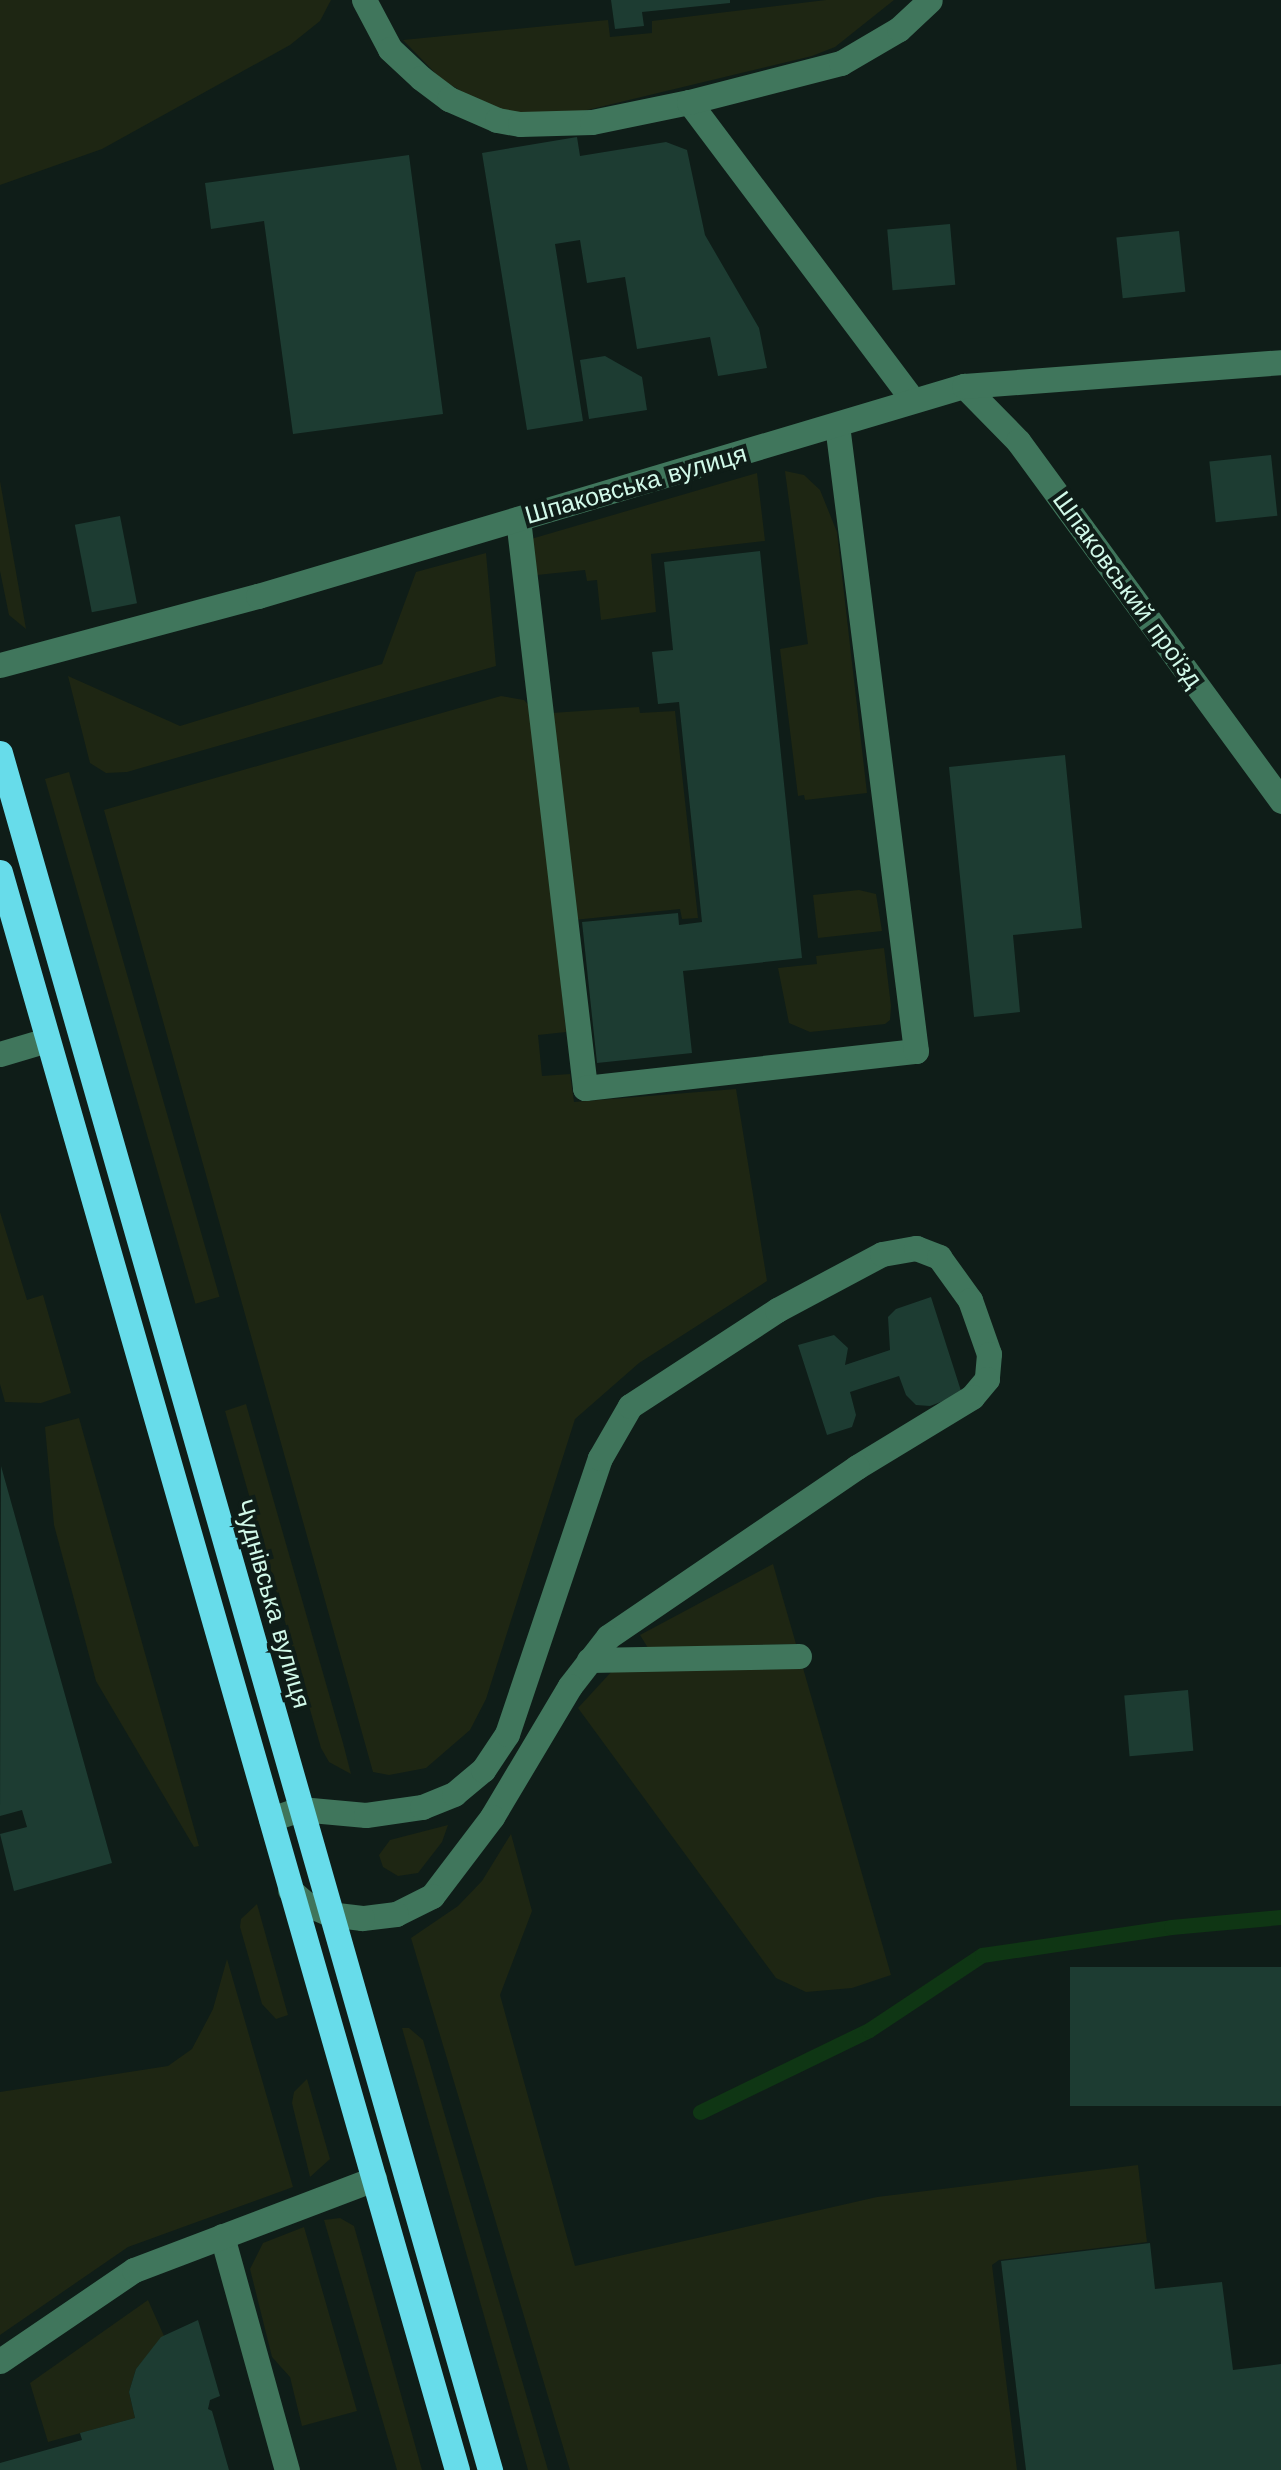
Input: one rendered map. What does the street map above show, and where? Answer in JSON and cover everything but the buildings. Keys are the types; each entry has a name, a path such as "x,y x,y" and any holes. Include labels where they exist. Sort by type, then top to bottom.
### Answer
{"main road":[{"name":"Чуднівська вулиця","path":"0,753 490,2470"},
{"path":"0,872 457,2470"}],"street":[{"path":"364,0 390,49 421,78 450,99 497,120 534,125 592,122 841,63 899,29 930,0"},
{"path":"689,102 912,400"},
{"name":"Шпаковська вулиця","path":"0,665 256,585 518,519 964,386 1281,362"},
{"name":"Шпаковський проїзд","path":"964,386 1018,441 1281,800"},
{"path":"518,519 585,1088 916,1051 837,425"},
{"path":"0,1054 46,1040"},
{"path":"270,1819 300,1809 366,1814 422,1806 454,1794 482,1770 507,1734 600,1458 630,1406 777,1310 882,1254 916,1248 939,1257 970,1300 990,1354 986,1379 972,1397 857,1467 631,1618 589,1660 492,1817 432,1896 396,1914 362,1918 330,1914 306,1904 290,1890"},
{"path":"631,1618 621,1638 630,1654 644,1659"},
{"path":"589,1660 799,1656"},
{"path":"0,2360 134,2270 374,2179"},
{"path":"222,2236 287,2470"}],"green space":[{"path":"0,0 331,0 320,21 290,45 102,149 0,185"},
{"path":"826,0 894,0 835,47 812,56 579,112 517,113 484,105 441,79 403,40 608,20 610,37 652,33 652,21"},
{"path":"785,471 804,475 820,490 837,532 867,793 805,800 804,795 798,796 780,649 808,644"},
{"path":"757,473 765,541 651,554 656,612 601,620 597,580 587,581 585,570 537,575 531,539"},
{"path":"0,481 26,629 9,615 0,571"},
{"path":"486,553 496,666 127,772 106,773 90,763 68,676 180,726 382,664 416,572"},
{"path":"501,696 524,700 533,710 566,1032 538,1035 542,1076 570,1074 574,1102 736,1089 767,1281 639,1363 575,1419 486,1699 470,1730 426,1768 389,1775 373,1772 104,810"},
{"path":"639,707 640,713 675,711 698,918 682,919 680,909 574,920 552,713"},
{"path":"69,772 219,1297 195,1304 45,779"},
{"path":"859,890 876,894 882,931 818,938 813,895"},
{"path":"884,948 891,1006 890,1020 885,1024 810,1032 789,1023 778,968 817,964 816,956"},
{"path":"0,1212 27,1300 43,1295 71,1393 41,1403 5,1402 0,1384"},
{"path":"246,1404 351,1774 329,1762 321,1748 225,1411"},
{"path":"79,1418 199,1846 194,1847 96,1681 54,1525 45,1427"},
{"path":"773,1564 796,1644 648,1648 640,1635"},
{"path":"803,1668 891,1975 852,1988 806,1992 776,1978 578,1708 613,1670"},
{"path":"448,1825 442,1842 418,1873 398,1876 383,1867 379,1855 390,1840"},
{"path":"511,1834 532,1911 500,1995 575,2266 877,2197 1138,2165 1147,2242 999,2260 992,2265 1017,2470 570,2470 411,1938 458,1906 482,1881"},
{"path":"257,1904 288,2015 276,2019 262,2004 240,1927 241,1919"},
{"path":"227,1959 293,2187 128,2247 0,2335 0,2092 168,2066 192,2049 213,2009"},
{"path":"402,2028 409,2028 423,2040 548,2470 528,2470"},
{"path":"307,2079 330,2159 310,2177 292,2103 294,2092"},
{"path":"340,2218 354,2226 422,2470 397,2470 324,2220"},
{"path":"304,2227 357,2411 302,2426 290,2377 272,2357 250,2269 263,2243"},
{"path":"148,2300 164,2336 136,2369 129,2392 135,2418 48,2442 30,2383"}],"waterway":[{"path":"700,2112 869,2030 982,1955 1171,1927 1281,1917"}]}
